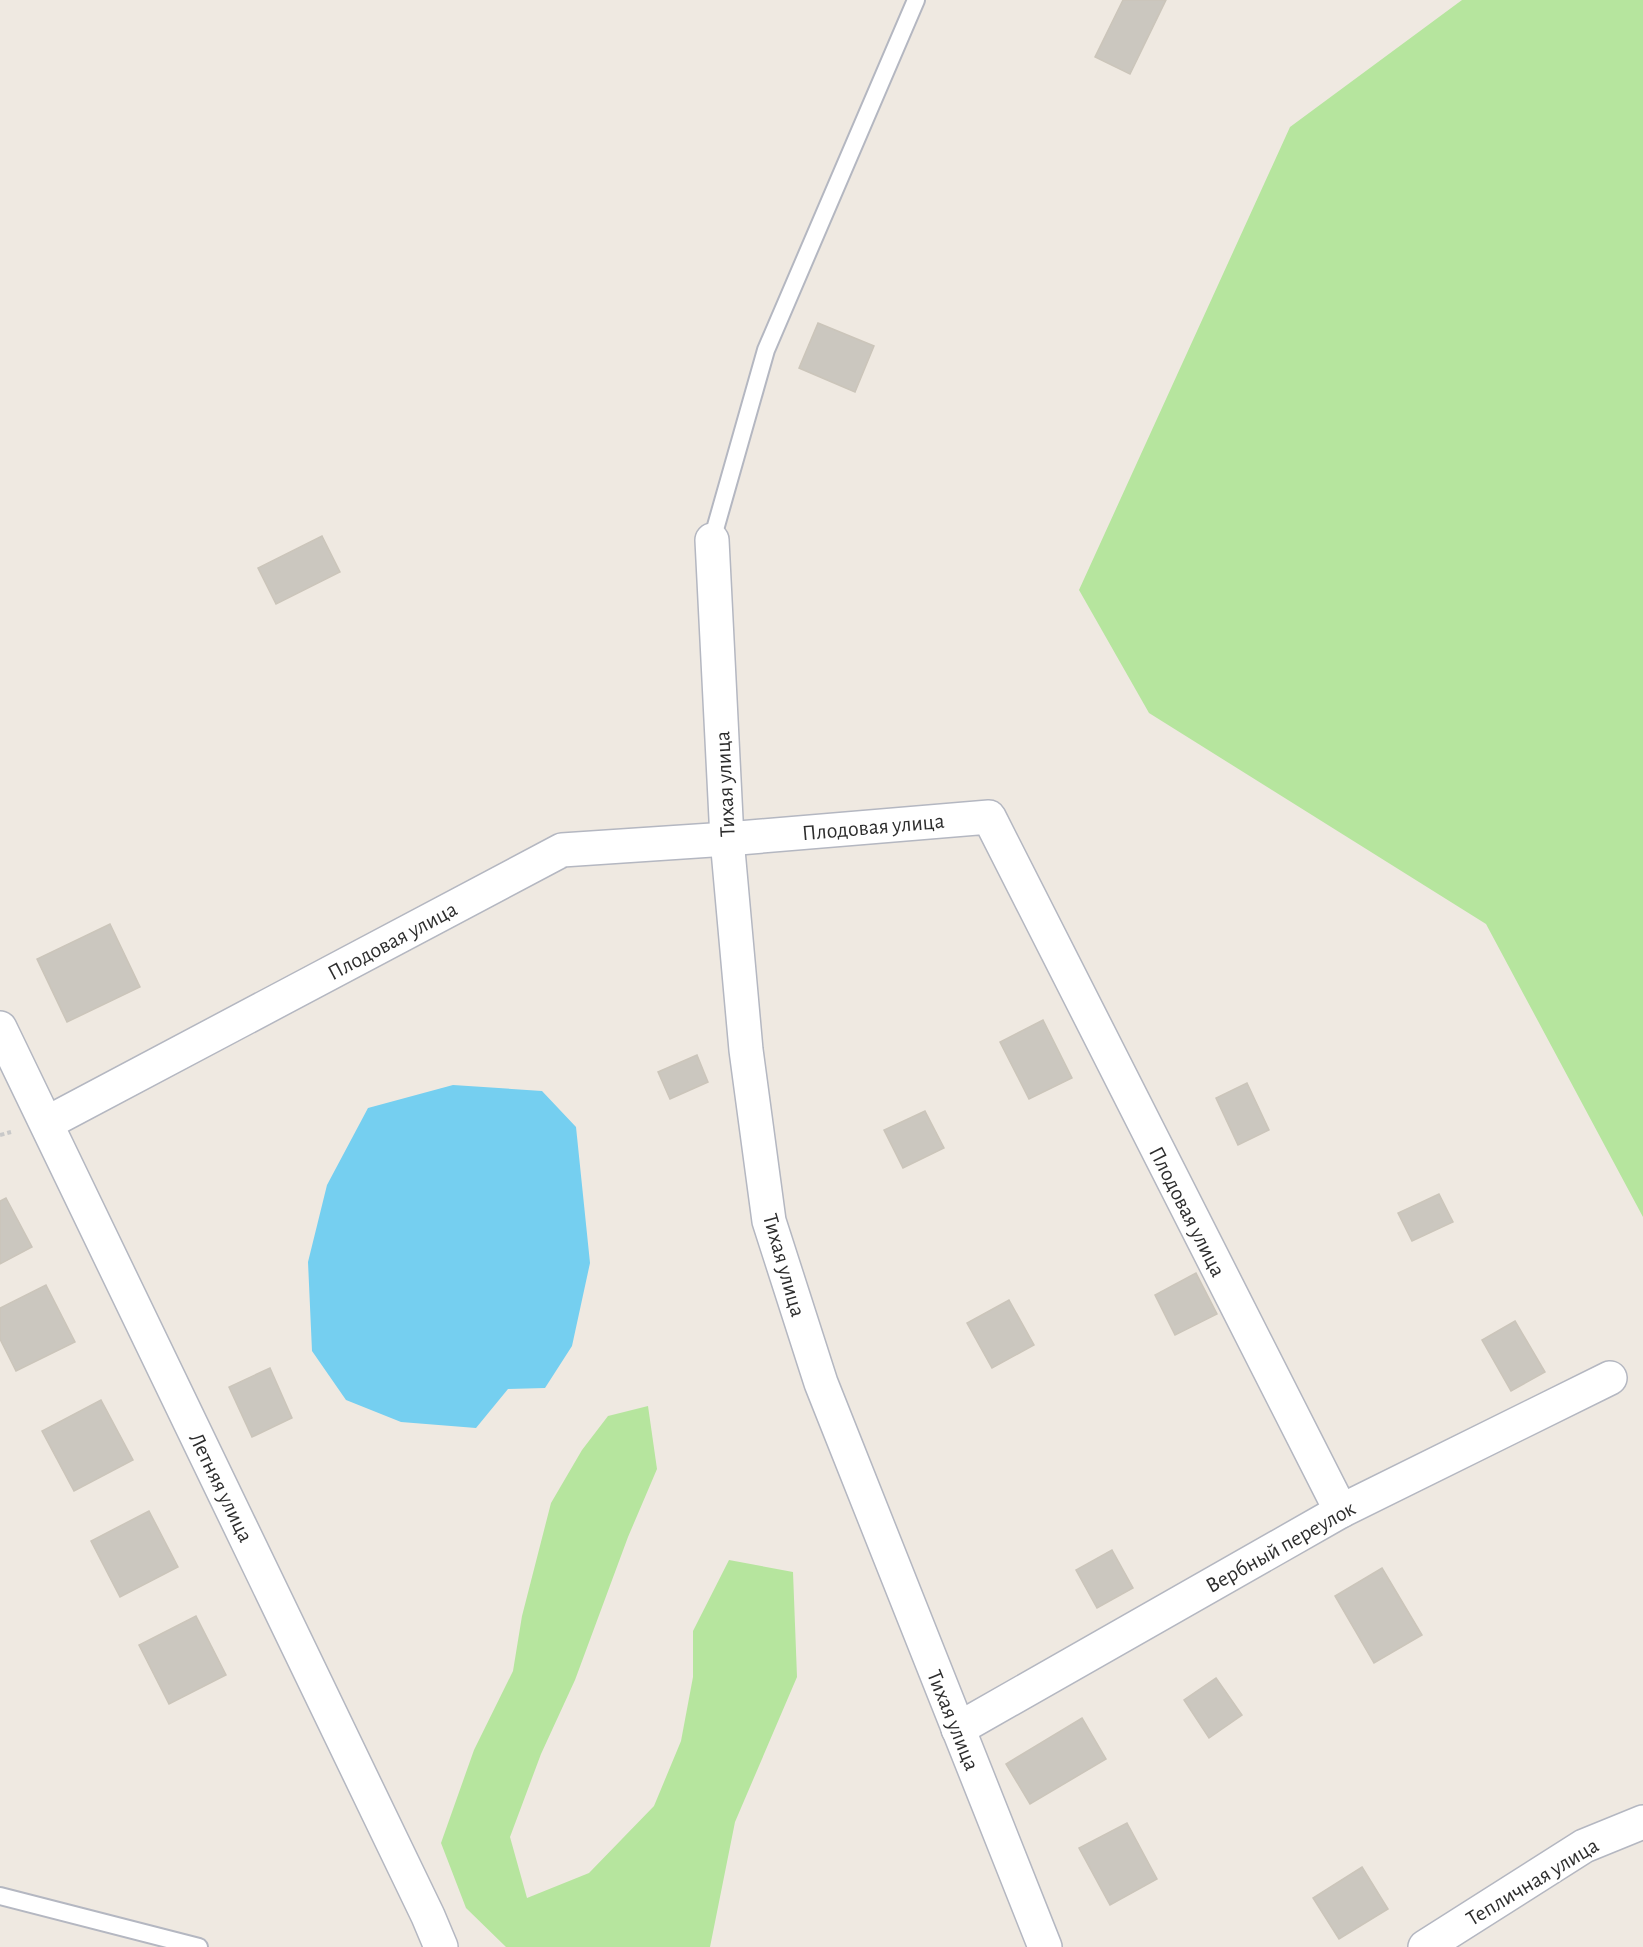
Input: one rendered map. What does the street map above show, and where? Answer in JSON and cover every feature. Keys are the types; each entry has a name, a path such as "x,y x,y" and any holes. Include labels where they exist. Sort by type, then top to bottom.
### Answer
{"street":[{"name":"Тихая улица","path":"712,540 727,839 746,1050 769,1221 821,1383 1045,1947"},
{"name":"Плодовая улица","path":"47,1123 562,850 989,817 1341,1511"},
{"name":"Летняя улица","path":"0,1028 441,1947"},
{"name":"Вербный переулок","path":"958,1729 1341,1511 1610,1378"},
{"name":"Тепличная улица","path":"1425,1947 1584,1846 1643,1822"}],"lane":[{"path":"712,540 766,350 916,0"},
{"path":"0,1896 199,1947"}],"green space":[{"path":"1462,0 1643,0 1643,1217 1486,924 1149,713 1079,590 1290,127"},
{"path":"648,1406 657,1469 628,1537 575,1680 541,1754 510,1837 527,1898 589,1873 654,1806 681,1741 693,1677 693,1631 729,1560 793,1572 797,1677 735,1822 710,1947 506,1947 466,1908 441,1843 474,1750 513,1671 522,1616 551,1503 582,1450 608,1416"}],"water":[{"path":"453,1085 542,1091 576,1127 590,1263 572,1346 545,1388 508,1389 476,1428 401,1422 346,1400 312,1351 308,1262 327,1185 368,1108"}],"building":[{"path":"1123,0 1166,0 1130,74 1095,57"},
{"path":"818,323 874,346 855,392 799,368"},
{"path":"322,536 340,572 276,604 258,568"},
{"path":"110,924 140,987 67,1022 37,959"},
{"path":"1043,1020 1072,1078 1029,1099 1000,1042"},
{"path":"697,1055 708,1082 670,1099 658,1072"},
{"path":"1247,1083 1269,1130 1238,1145 1216,1098"},
{"path":"925,1111 944,1148 903,1168 884,1130"},
{"path":"1439,1194 1453,1222 1412,1241 1398,1213"},
{"path":"6,1198 32,1247 0,1264 0,1201"},
{"path":"1196,1273 1217,1314 1175,1335 1155,1295"},
{"path":"46,1285 75,1342 16,1371 0,1339 0,1308"},
{"path":"1009,1300 1034,1345 992,1368 967,1323"},
{"path":"1515,1321 1545,1372 1511,1391 1482,1340"},
{"path":"270,1368 292,1418 252,1437 229,1387"},
{"path":"101,1400 133,1460 74,1491 42,1431"},
{"path":"149,1511 178,1567 120,1597 91,1541"},
{"path":"1112,1550 1133,1588 1097,1608 1076,1570"},
{"path":"1382,1568 1422,1635 1374,1663 1335,1596"},
{"path":"196,1616 226,1675 169,1704 139,1645"},
{"path":"1216,1678 1242,1715 1209,1738 1184,1700"},
{"path":"1082,1718 1106,1759 1030,1804 1006,1764"},
{"path":"1127,1823 1157,1879 1110,1905 1079,1848"},
{"path":"1362,1867 1388,1909 1339,1939 1313,1898"}]}
